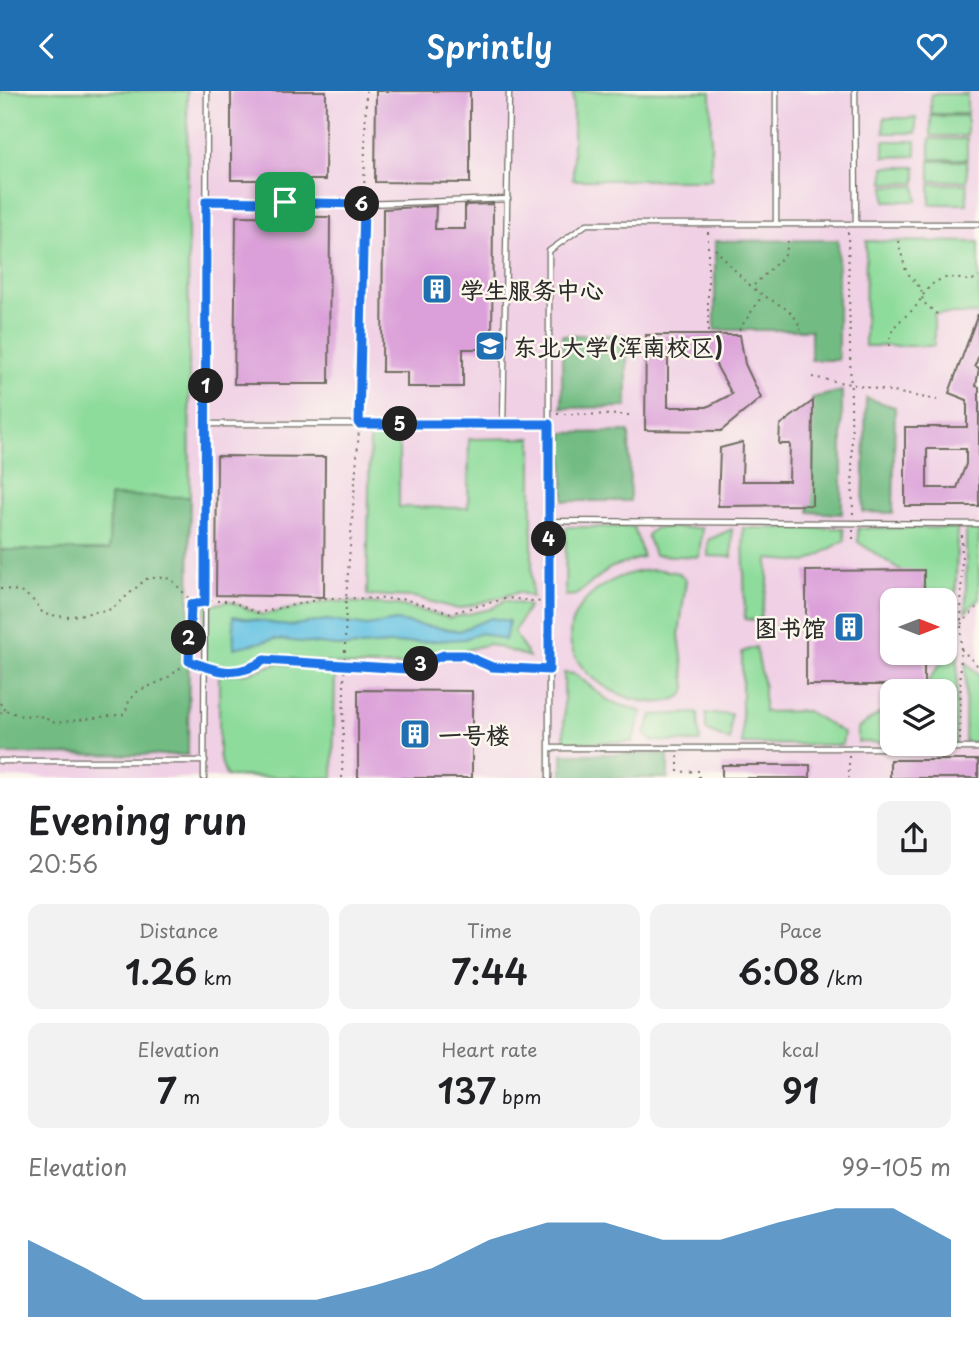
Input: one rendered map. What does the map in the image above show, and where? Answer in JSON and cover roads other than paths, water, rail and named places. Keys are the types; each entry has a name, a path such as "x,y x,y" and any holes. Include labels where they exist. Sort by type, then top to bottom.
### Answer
{"lane":[{"path":"205,777 207,91"},
{"path":"503,424 509,91"},
{"path":"776,91 776,224"},
{"path":"855,91 856,224"},
{"path":"206,201 364,204 508,199"},
{"path":"549,778 549,251 587,224 979,224"},
{"path":"206,424 549,424"},
{"path":"549,521 979,524"},
{"path":"549,748 979,748"},
{"path":"0,761 205,761"}],"water":[{"path":"233,616 288,626 327,620 367,626 396,621 459,631 491,618 509,621 505,640 481,633 464,639 345,647 275,639 234,648"}],"place":[{"name":"学生服务中心","path":"437,289"},
{"name":"东北大学(浑南校区)","path":"490,346"},
{"name":"图书馆","path":"849,627"},
{"name":"一号楼","path":"415,734"}]}
